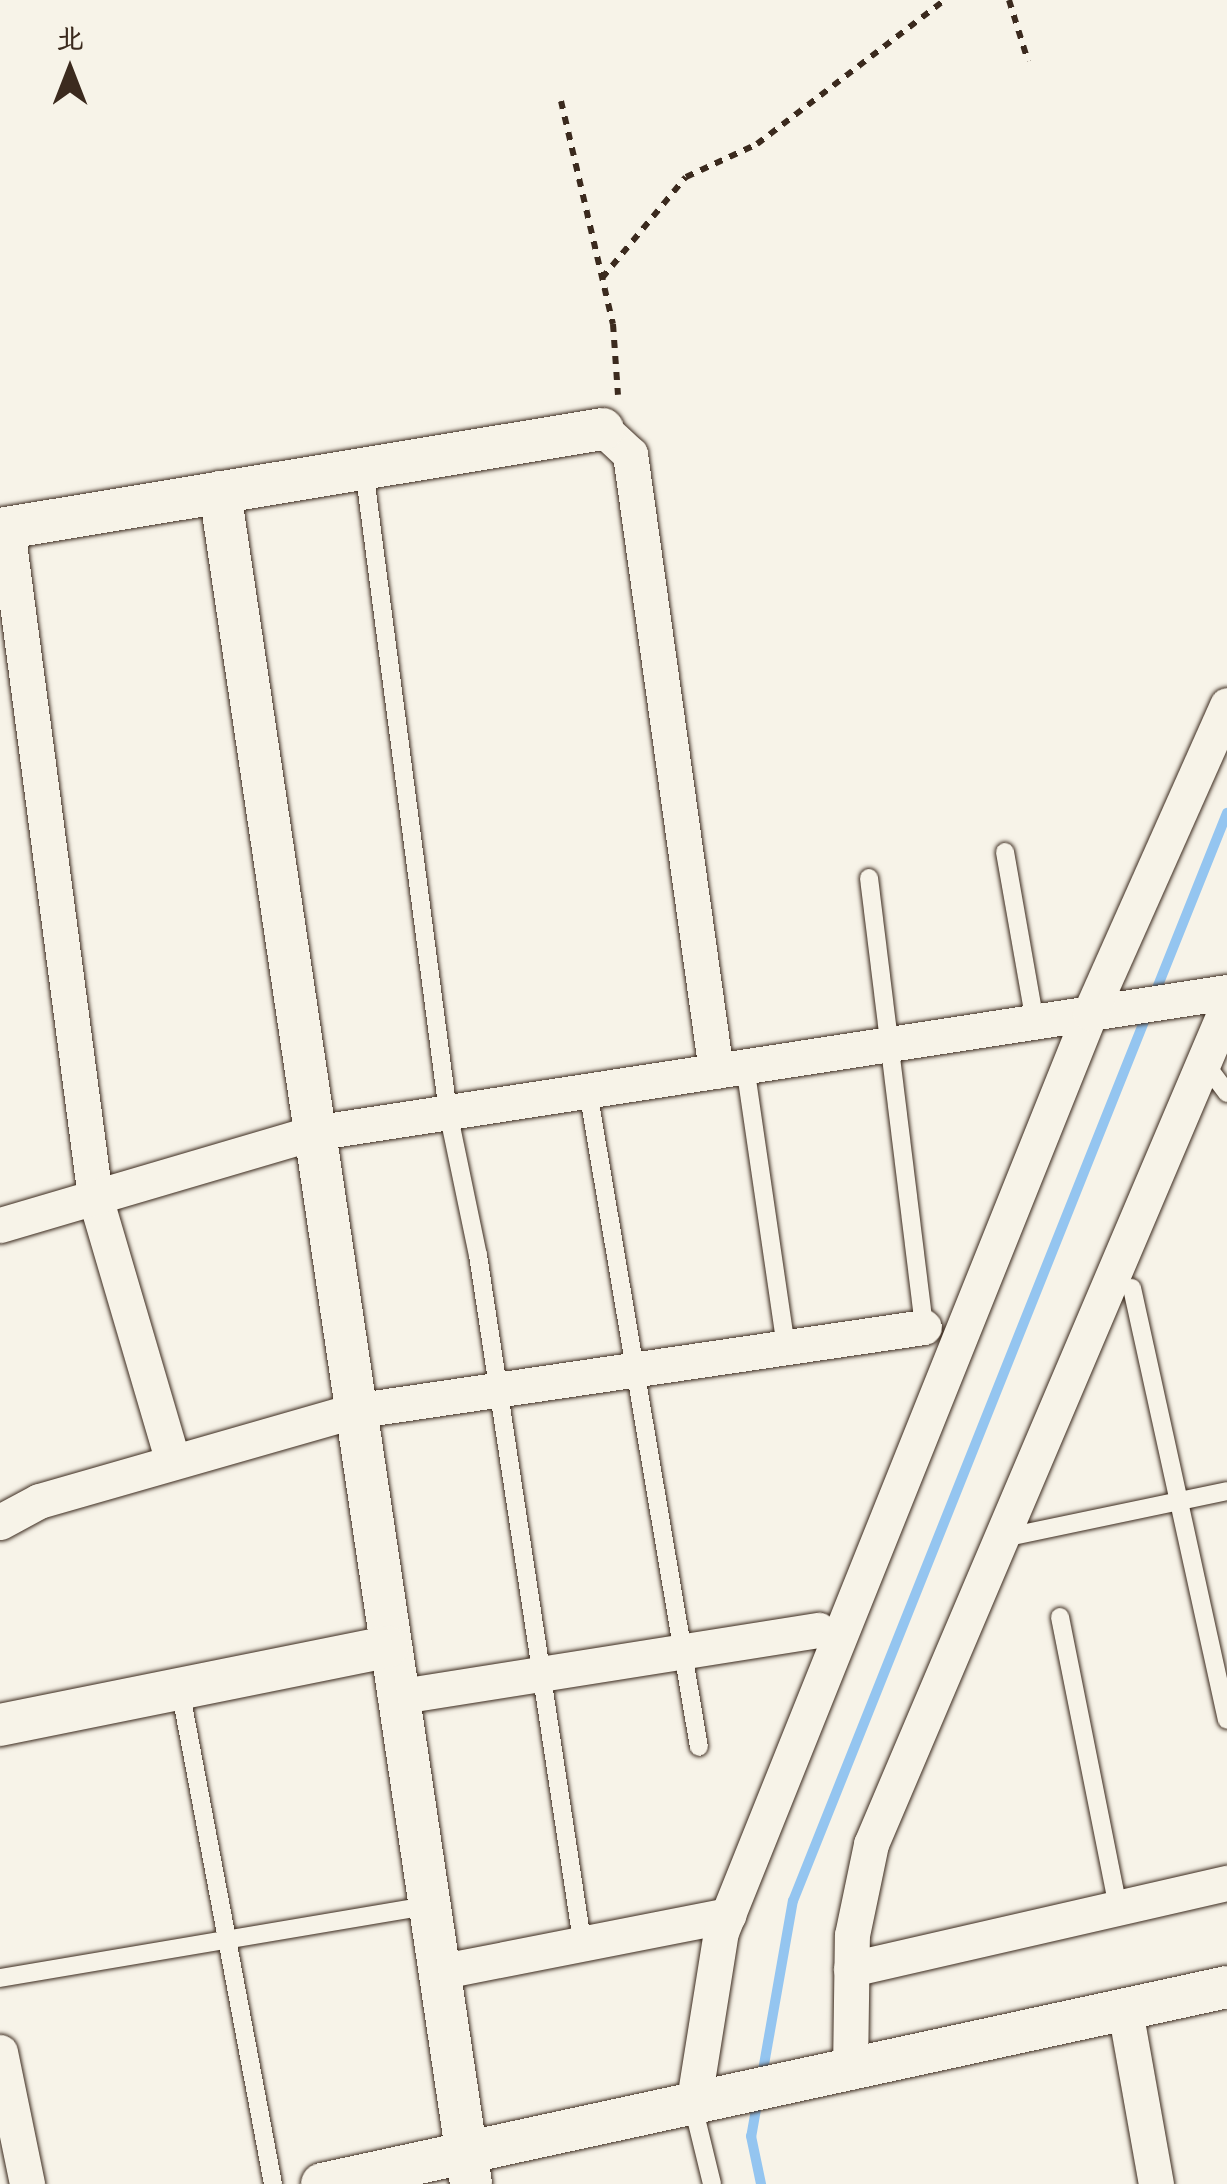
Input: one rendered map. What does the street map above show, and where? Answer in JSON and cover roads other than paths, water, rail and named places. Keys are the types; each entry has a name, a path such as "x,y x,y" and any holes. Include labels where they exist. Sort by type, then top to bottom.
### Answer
{"street":[{"path":"173,1462 95,1197 3,529 604,429 630,454 730,1068"},
{"path":"220,492 395,1697 469,2169"},
{"path":"698,2105 728,1916 1227,704"},
{"path":"0,1225 313,1132 1097,1012 1220,998 1201,1058 871,1844 850,1970 850,2072"},
{"path":"0,1522 39,1501 353,1411 924,1328"},
{"path":"395,1697 819,1630"},
{"path":"0,1725 388,1647"},
{"path":"850,1970 1227,1883"},
{"path":"438,1972 582,1941 728,1916"},
{"path":"322,2184 469,2169 698,2105 1227,1987"},
{"path":"1125,2010 1156,2184"},
{"path":"0,2052 27,2184"}],"lane":[{"path":"364,468 448,1112 499,1390 582,1941"},
{"path":"1005,852 1036,1022"},
{"path":"870,878 924,1328"},
{"path":"1201,1058 1227,1093"},
{"path":"730,1068 786,1348"},
{"path":"588,1090 699,1747"},
{"path":"1132,1288 1227,1720"},
{"path":"998,1539 1227,1491"},
{"path":"1060,1617 1118,1908"},
{"path":"180,1689 273,2184"},
{"path":"0,1978 427,1906"},
{"path":"698,2105 712,2184"}],"waterway":[{"path":"1155,993 1227,813"},
{"path":"762,2076 793,1901 1147,1014"},
{"path":"758,2098 751,2136 761,2184"}]}
